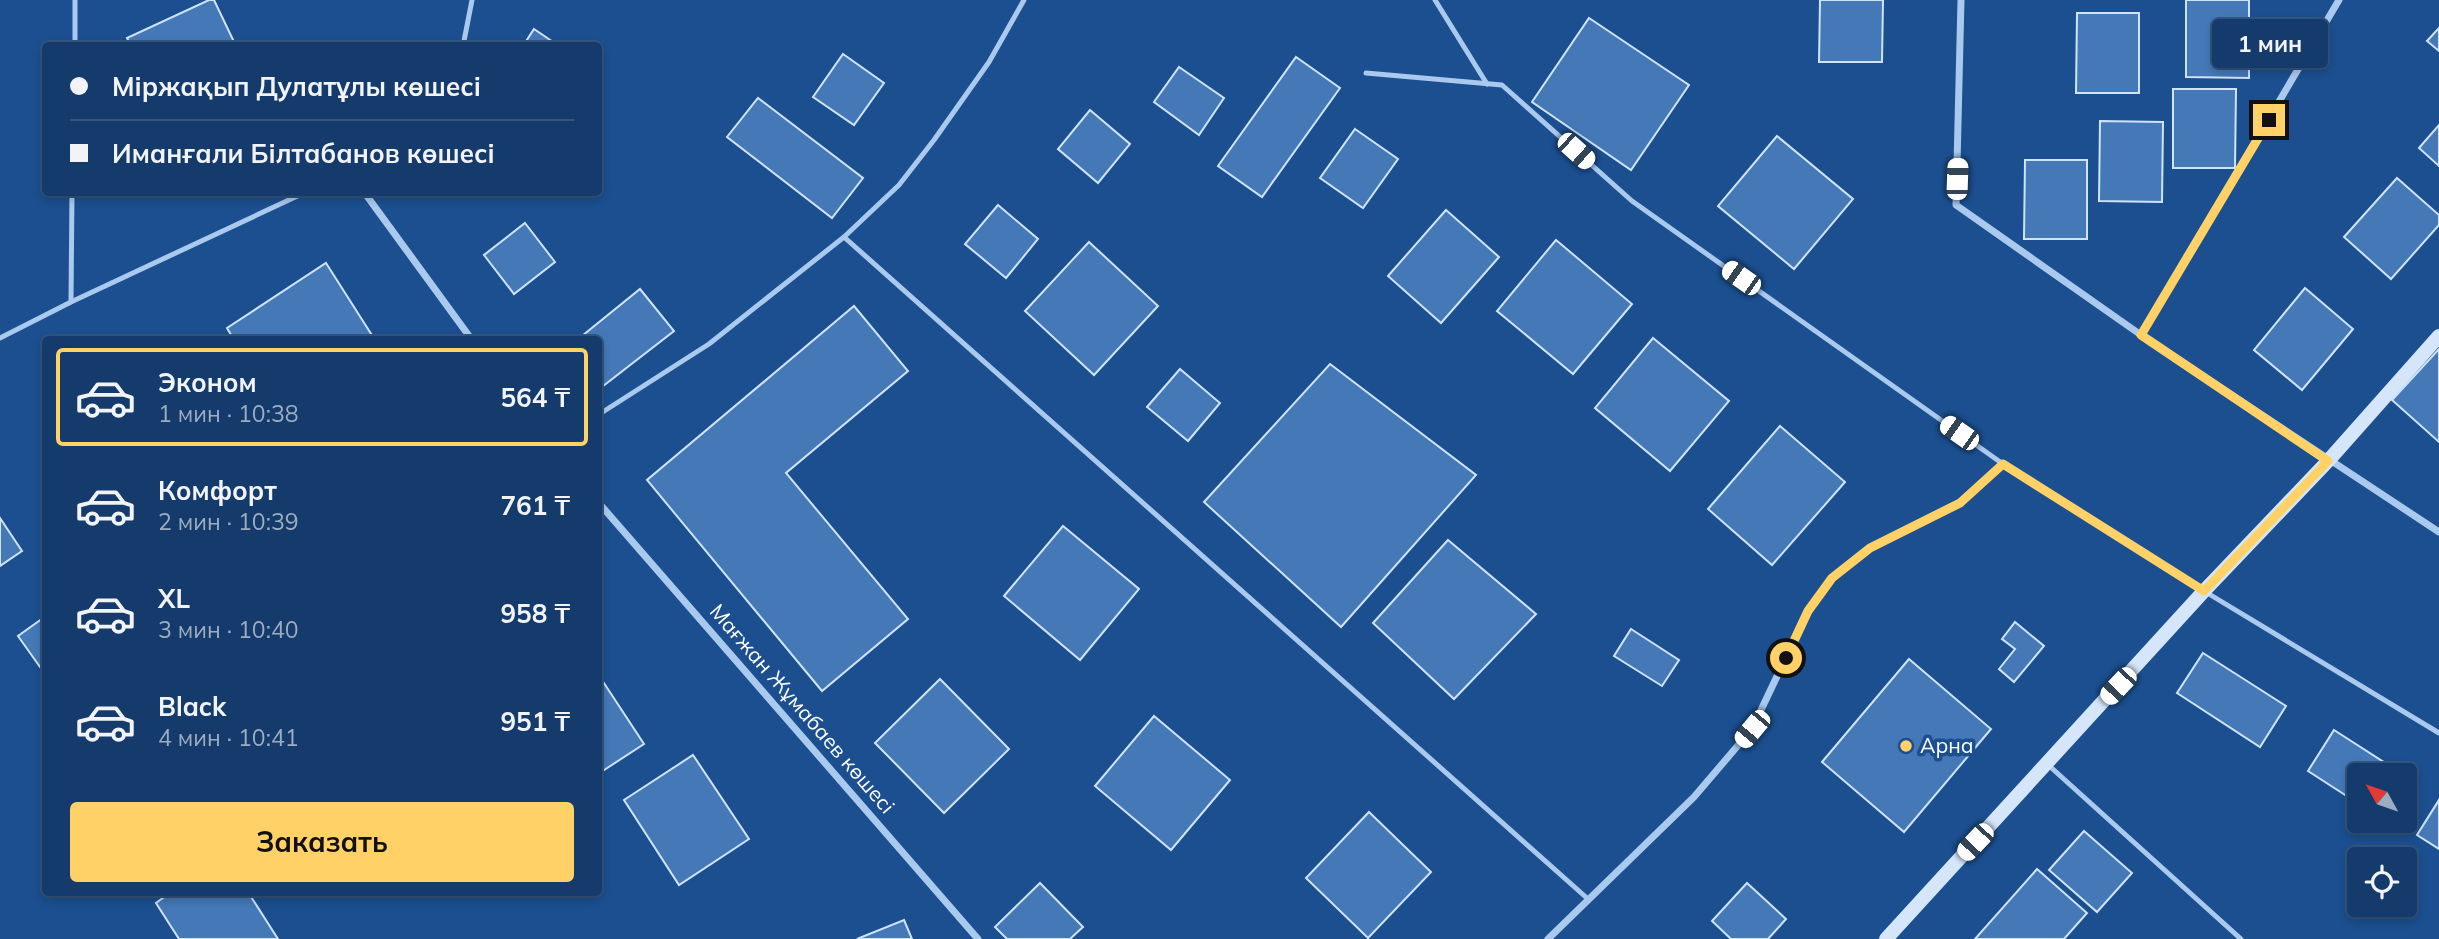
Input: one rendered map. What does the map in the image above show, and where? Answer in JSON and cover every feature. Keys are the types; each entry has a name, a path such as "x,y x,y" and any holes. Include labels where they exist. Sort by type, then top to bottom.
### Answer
{"street":[{"path":"1961,0 1956,205 2141,335 2439,532"},
{"path":"2141,335 2339,0"},
{"path":"367,196 469,336"},
{"path":"1886,939 2204,591 2328,461 2439,336"},
{"path":"1549,939 1694,797 1752,729 1808,611 1832,578 1870,548 1960,503 2003,464"},
{"name":"Мағжан Жұмабаев көшесі","path":"602,507 978,939"}],"lane":[{"path":"75,0 75,42"},
{"path":"463,42 472,0"},
{"path":"602,412 709,344 844,237 899,185 934,141 989,62 1024,0"},
{"path":"1435,0 1487,83"},
{"path":"1366,73 1502,85 1632,201 2003,464 2204,591 2439,733"},
{"path":"71,302 72,196"},
{"path":"0,338 297,196"},
{"path":"844,237 1588,900"},
{"path":"2046,764 2241,939"}],"building":[{"path":"214,0 234,42 129,42 127,38"},
{"path":"1820,0 1883,0 1882,62 1819,62"},
{"path":"2186,0 2249,0 2249,78 2186,77"},
{"path":"2077,13 2139,13 2139,93 2076,93"},
{"path":"1589,18 1689,85 1631,170 1532,102"},
{"path":"2439,28 2439,51 2427,41"},
{"path":"534,29 553,42 526,42"},
{"path":"843,54 884,83 854,125 813,97"},
{"path":"1296,57 1340,88 1262,197 1218,166"},
{"path":"1179,67 1224,98 1199,135 1154,102"},
{"path":"2173,89 2236,89 2235,168 2173,168"},
{"path":"758,98 863,178 832,218 727,137"},
{"path":"1090,110 1130,144 1098,183 1058,149"},
{"path":"2100,121 2163,122 2162,202 2099,201"},
{"path":"2439,125 2439,166 2419,148"},
{"path":"1355,129 1398,159 1363,208 1320,178"},
{"path":"1777,136 1853,199 1794,269 1718,206"},
{"path":"2025,160 2087,160 2087,239 2024,239"},
{"path":"2397,178 2439,215 2439,225 2391,279 2344,237"},
{"path":"998,205 1038,239 1006,278 965,244"},
{"path":"1446,210 1499,257 1441,323 1388,276"},
{"path":"525,223 555,262 514,294 484,255"},
{"path":"1556,240 1632,304 1573,374 1497,311"},
{"path":"1089,242 1158,306 1094,375 1025,311"},
{"path":"326,263 372,336 232,336 227,328"},
{"path":"2305,288 2353,329 2302,390 2254,350"},
{"path":"640,289 674,331 602,387 602,336 582,336"},
{"path":"854,306 908,371 786,473 908,619 822,691 647,480"},
{"path":"1653,338 1729,401 1670,471 1595,408"},
{"path":"2439,349 2439,442 2392,400"},
{"path":"1330,364 1476,475 1341,627 1204,502"},
{"path":"1180,369 1220,403 1188,441 1147,407"},
{"path":"1780,426 1845,482 1772,565 1708,509"},
{"path":"0,518 22,551 0,566"},
{"path":"1063,526 1139,589 1080,660 1004,596"},
{"path":"1448,540 1536,614 1454,699 1373,623"},
{"path":"42,619 42,666 40,667 18,636"},
{"path":"2015,622 2044,646 2014,682 1999,669 2015,649 2002,639"},
{"path":"1631,629 1679,660 1662,686 1614,656"},
{"path":"2203,653 2286,706 2260,747 2177,693"},
{"name":"Арна","path":"1909,659 1991,729 1904,832 1822,762"},
{"path":"940,679 1009,749 944,813 875,743"},
{"path":"602,680 644,744 602,771"},
{"path":"1154,716 1230,780 1171,850 1095,786"},
{"path":"2334,730 2385,763 2347,763 2347,796 2308,771"},
{"path":"693,755 749,839 679,885 624,800"},
{"path":"2439,800 2439,849 2417,835"},
{"path":"1369,812 1431,872 1368,938 1306,878"},
{"path":"2084,831 2132,873 2097,912 2049,870"},
{"path":"2037,869 2087,913 2064,939 1975,939"},
{"path":"1040,883 1083,927 1070,939 1007,939 995,927"},
{"path":"1747,883 1786,919 1768,939 1731,939 1712,921"},
{"path":"166,896 251,896 278,939 179,939 156,903"},
{"path":"904,920 912,939 857,939"}],"place":[{"name":"Арна","path":"1906,746"}],"route":[{"path":"1786,658 1808,611 1832,578 1870,548 1960,503 2003,464 2204,591 2328,461 2141,335 2269,120"}]}
